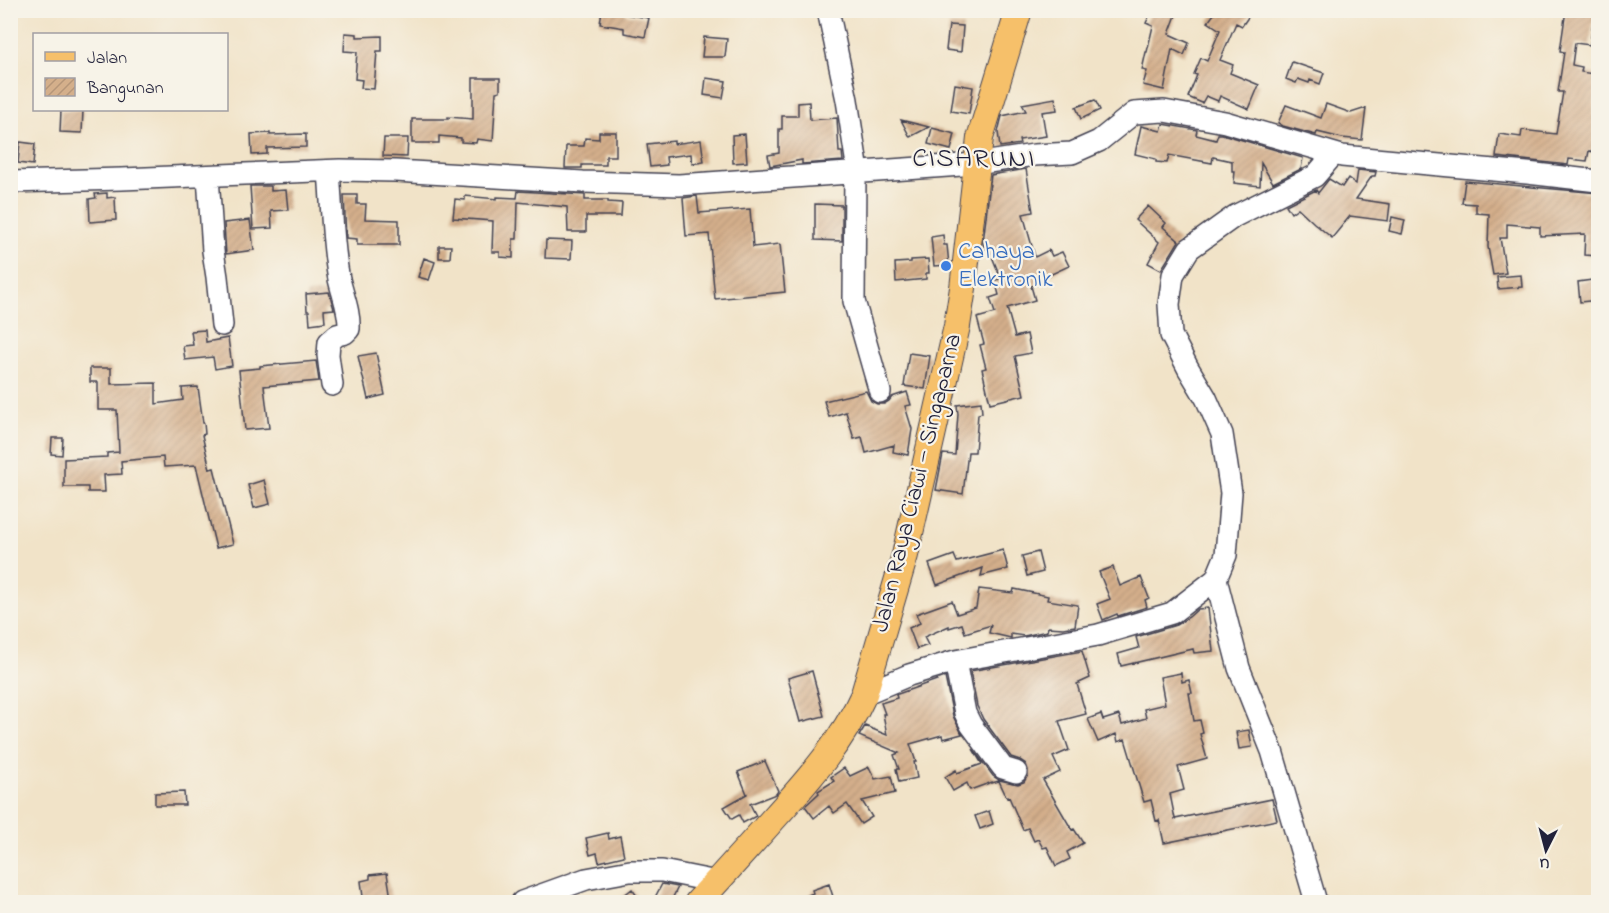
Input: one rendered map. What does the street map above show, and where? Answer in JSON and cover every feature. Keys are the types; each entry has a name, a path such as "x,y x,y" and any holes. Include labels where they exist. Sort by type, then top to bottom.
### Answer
{"main road":[{"name":"Jalan Raya Ciawi — Singaparna","path":"698,903 813,775 839,741 864,694 905,555 957,326 980,138 1019,10"}],"street":[{"path":"828,10 847,100 856,172 854,301 880,392"},
{"path":"10,182 340,170 583,182 679,184 976,164 1034,155 1072,153 1099,141 1134,114 1164,111 1225,122 1342,156 1599,181"},
{"path":"864,694 909,675 955,661 1098,635 1172,613 1216,579 1226,555 1231,492 1222,434 1206,398 1171,335 1169,304 1173,275 1189,249 1235,216 1315,176 1334,154"},
{"path":"329,171 338,269 350,318 349,330 337,335 329,342 328,355 332,385"},
{"path":"208,176 213,251 222,325"},
{"path":"1216,579 1239,668 1272,751 1316,903"},
{"path":"955,661 965,713 971,725 1003,768 1016,772"},
{"path":"522,903 586,879 630,871 662,871 717,882"}],"building":[{"path":"602,10 625,10 625,14 649,18 645,37 624,33 624,28 600,24"},
{"path":"1152,10 1178,10 1169,34 1189,43 1184,55 1172,49 1164,90 1143,85 1147,71 1142,70 1153,26 1146,23"},
{"path":"1217,10 1253,10 1242,26 1236,23 1220,60 1233,65 1230,73 1259,85 1249,109 1220,96 1218,101 1206,96 1202,103 1188,97 1201,58 1207,61 1220,30 1208,22"},
{"path":"1566,10 1599,10 1599,23 1593,22 1590,45 1575,43 1572,65 1582,67 1581,72 1599,75 1593,115 1599,116 1599,153 1589,151 1587,161 1569,159 1568,165 1496,157 1499,134 1521,137 1522,130 1556,134 1563,92 1558,92 1564,52 1560,51"},
{"path":"949,25 963,26 961,52 946,50"},
{"path":"345,33 357,34 357,37 382,36 382,51 377,51 374,89 361,88 362,80 355,79 357,52 344,51"},
{"path":"704,37 727,39 725,57 702,57"},
{"path":"1292,62 1324,73 1320,84 1298,79 1296,83 1286,79"},
{"path":"473,78 500,78 500,91 496,92 493,141 477,139 476,143 461,142 461,138 439,136 439,143 412,143 412,119 448,119 448,117 473,119"},
{"path":"706,78 726,81 723,98 704,95"},
{"path":"955,84 973,87 969,114 951,111"},
{"path":"1055,98 1057,110 1042,112 1046,136 1019,140 1020,144 1000,147 998,132 1002,116 1026,111 1022,104"},
{"path":"1095,100 1100,110 1081,119 1076,107"},
{"path":"809,102 810,120 837,118 839,152 842,152 843,161 802,164 802,160 770,166 768,155 779,153 779,129 782,129 782,116 798,116 798,103"},
{"path":"1326,104 1351,113 1366,108 1362,140 1317,132 1316,135 1278,123 1286,105 1321,118"},
{"path":"61,111 83,111 82,133 60,132"},
{"path":"901,120 929,127 910,137"},
{"path":"1163,124 1197,130 1196,135 1216,140 1218,134 1222,134 1303,158 1301,169 1273,183 1261,163 1260,186 1234,183 1235,171 1232,171 1232,161 1213,157 1212,163 1169,155 1167,163 1156,162 1156,159 1135,154 1141,126 1161,131"},
{"path":"932,128 955,134 951,150 928,144"},
{"path":"599,132 616,132 616,156 606,156 606,165 565,168 566,146 584,146 585,138 599,139"},
{"path":"270,133 270,135 306,134 306,147 267,148 267,154 252,155 251,134"},
{"path":"745,134 747,162 733,163 732,135"},
{"path":"384,138 408,138 407,157 383,156"},
{"path":"701,140 704,162 692,164 691,154 666,157 667,165 650,167 647,144 674,141 674,144"},
{"path":"20,142 35,144 33,165 18,163"},
{"path":"1026,169 1033,212 1023,214 1035,257 1049,250 1052,256 1062,252 1069,266 1043,278 1044,283 1031,286 1035,300 1007,308 1015,337 1027,334 1031,353 1015,356 1024,395 990,403 982,369 986,368 980,345 984,344 977,318 995,313 990,298 999,295 995,280 1001,279 989,249 985,250 983,243 991,175"},
{"path":"1358,170 1376,172 1356,199 1390,204 1388,221 1350,216 1332,238 1298,208 1291,213 1286,205 1316,190 1318,193 1329,179 1342,187 1348,178 1356,184"},
{"path":"1465,181 1599,193 1599,256 1584,255 1585,234 1540,236 1540,227 1507,224 1507,238 1500,238 1506,273 1493,275 1488,247 1489,214 1476,213 1476,204 1462,203"},
{"path":"250,186 271,186 271,191 286,190 288,210 271,211 272,228 253,229"},
{"path":"518,191 585,195 585,200 608,200 608,202 622,203 621,216 586,216 586,232 568,232 567,207 518,202 517,239 513,239 513,258 500,257 500,252 492,252 493,221 453,218 455,199 465,200 465,196 517,198"},
{"path":"107,193 107,198 115,197 116,220 90,222 89,199 96,198 95,194"},
{"path":"344,195 357,195 357,204 366,204 365,219 399,220 399,245 357,245 357,239 346,238"},
{"path":"697,196 699,213 750,209 753,247 780,244 785,292 715,299 709,234 686,236 683,198"},
{"path":"815,204 842,205 842,241 815,240"},
{"path":"1148,206 1166,223 1163,227 1179,241 1161,270 1148,263 1159,242 1135,220"},
{"path":"1392,217 1405,220 1402,234 1389,231"},
{"path":"250,220 254,250 226,254 224,223"},
{"path":"943,235 944,245 947,245 949,265 934,266 931,237"},
{"path":"546,240 572,241 571,259 545,258"},
{"path":"439,246 451,246 450,258 439,258"},
{"path":"424,258 435,262 429,280 418,277"},
{"path":"928,259 929,273 926,273 926,279 896,282 895,263"},
{"path":"1521,275 1522,287 1498,289 1497,277"},
{"path":"1599,279 1599,300 1580,302 1578,282"},
{"path":"329,292 334,309 324,310 325,322 310,324 306,294"},
{"path":"205,330 206,342 228,338 232,366 215,369 213,357 185,360 183,346 193,345 191,331"},
{"path":"376,353 385,395 368,399 358,356"},
{"path":"909,353 930,356 925,389 904,386"},
{"path":"316,361 319,381 264,386 269,428 245,430 239,370"},
{"path":"90,368 111,368 111,384 156,383 156,404 183,400 182,388 198,387 205,434 202,435 210,469 214,468 233,544 216,548 196,465 164,467 163,457 121,461 122,474 104,475 105,492 88,492 88,487 64,487 64,459 107,457 107,453 119,452 117,410 98,410 98,382 90,382"},
{"path":"866,391 871,401 877,404 884,404 892,397 907,392 911,405 905,406 912,429 908,455 893,452 894,445 866,453 862,437 854,439 846,412 829,417 824,401"},
{"path":"981,402 982,413 978,414 975,452 968,452 963,494 936,490 943,454 955,455 957,405"},
{"path":"52,438 63,438 62,455 51,454"},
{"path":"264,480 270,504 254,508 248,485"},
{"path":"1003,550 1008,569 981,576 983,568 937,585 929,564 954,555 957,562"},
{"path":"1038,552 1043,572 1027,576 1022,556"},
{"path":"1113,567 1120,586 1141,577 1149,598 1145,600 1147,607 1103,620 1097,604 1110,599 1099,572"},
{"path":"979,589 1013,593 1014,589 1048,596 1047,600 1078,605 1075,626 1048,627 1047,631 1024,636 1011,634 1011,638 989,633 991,625 965,633 962,624 949,628 949,626 924,637 928,645 917,649 909,628 920,623 916,614 952,601 957,614 976,608"},
{"path":"1208,608 1213,651 1194,653 1193,649 1121,666 1118,654 1139,648 1136,637 1176,625 1198,609"},
{"path":"1082,651 1090,678 1077,684 1086,714 1059,721 1069,750 1053,757 1060,772 1043,780 1072,830 1074,829 1083,843 1067,852 1070,859 1056,866 1047,847 1043,848 1038,839 1034,841 1028,828 1023,830 1009,797 1007,798 999,781 970,790 967,783 953,791 945,777 956,770 957,773 982,764 973,749 993,776 999,780 1018,784 1024,782 1028,775 1026,764 1011,757 983,719 977,706 970,671"},
{"path":"812,671 824,716 800,722 788,678"},
{"path":"1181,673 1182,682 1189,680 1194,721 1200,720 1203,733 1200,734 1207,759 1178,767 1184,790 1170,794 1175,819 1272,799 1277,820 1164,843 1159,820 1156,821 1151,800 1144,802 1125,739 1118,742 1116,734 1098,742 1088,719 1101,714 1103,720 1119,715 1122,725 1146,718 1144,709 1165,704 1160,677"},
{"path":"945,677 953,716 962,734 943,739 942,735 910,744 916,762 914,762 917,778 899,782 896,769 899,769 894,755 899,753 859,736 865,726 887,735 883,714 885,714 881,703 897,698 896,694"},
{"path":"1249,730 1252,747 1239,749 1236,732"},
{"path":"765,761 778,791 776,794 750,804 756,816 743,823 739,815 732,819 724,807 747,794 738,772"},
{"path":"869,767 875,779 891,776 895,793 862,801 872,817 861,824 847,804 834,813 829,806 814,818 805,806 819,793 818,791 834,781 831,777 844,768 850,776"},
{"path":"184,792 185,805 155,805 155,793"},
{"path":"989,811 993,824 980,829 975,816"},
{"path":"608,833 609,839 620,836 624,856 599,862 597,853 590,855 586,838"},
{"path":"387,873 391,899 374,902 373,896 363,897 361,881 370,879 370,875"},
{"path":"662,884 678,887 670,903 652,903"},
{"path":"829,884 835,903 790,903 813,893 812,890"},
{"path":"632,889 642,903 614,903"}],"place":[{"name":"Cahaya Elektronik","path":"946,266"}],"district":[{"name":"CISARUNI","path":"974,159"}]}
